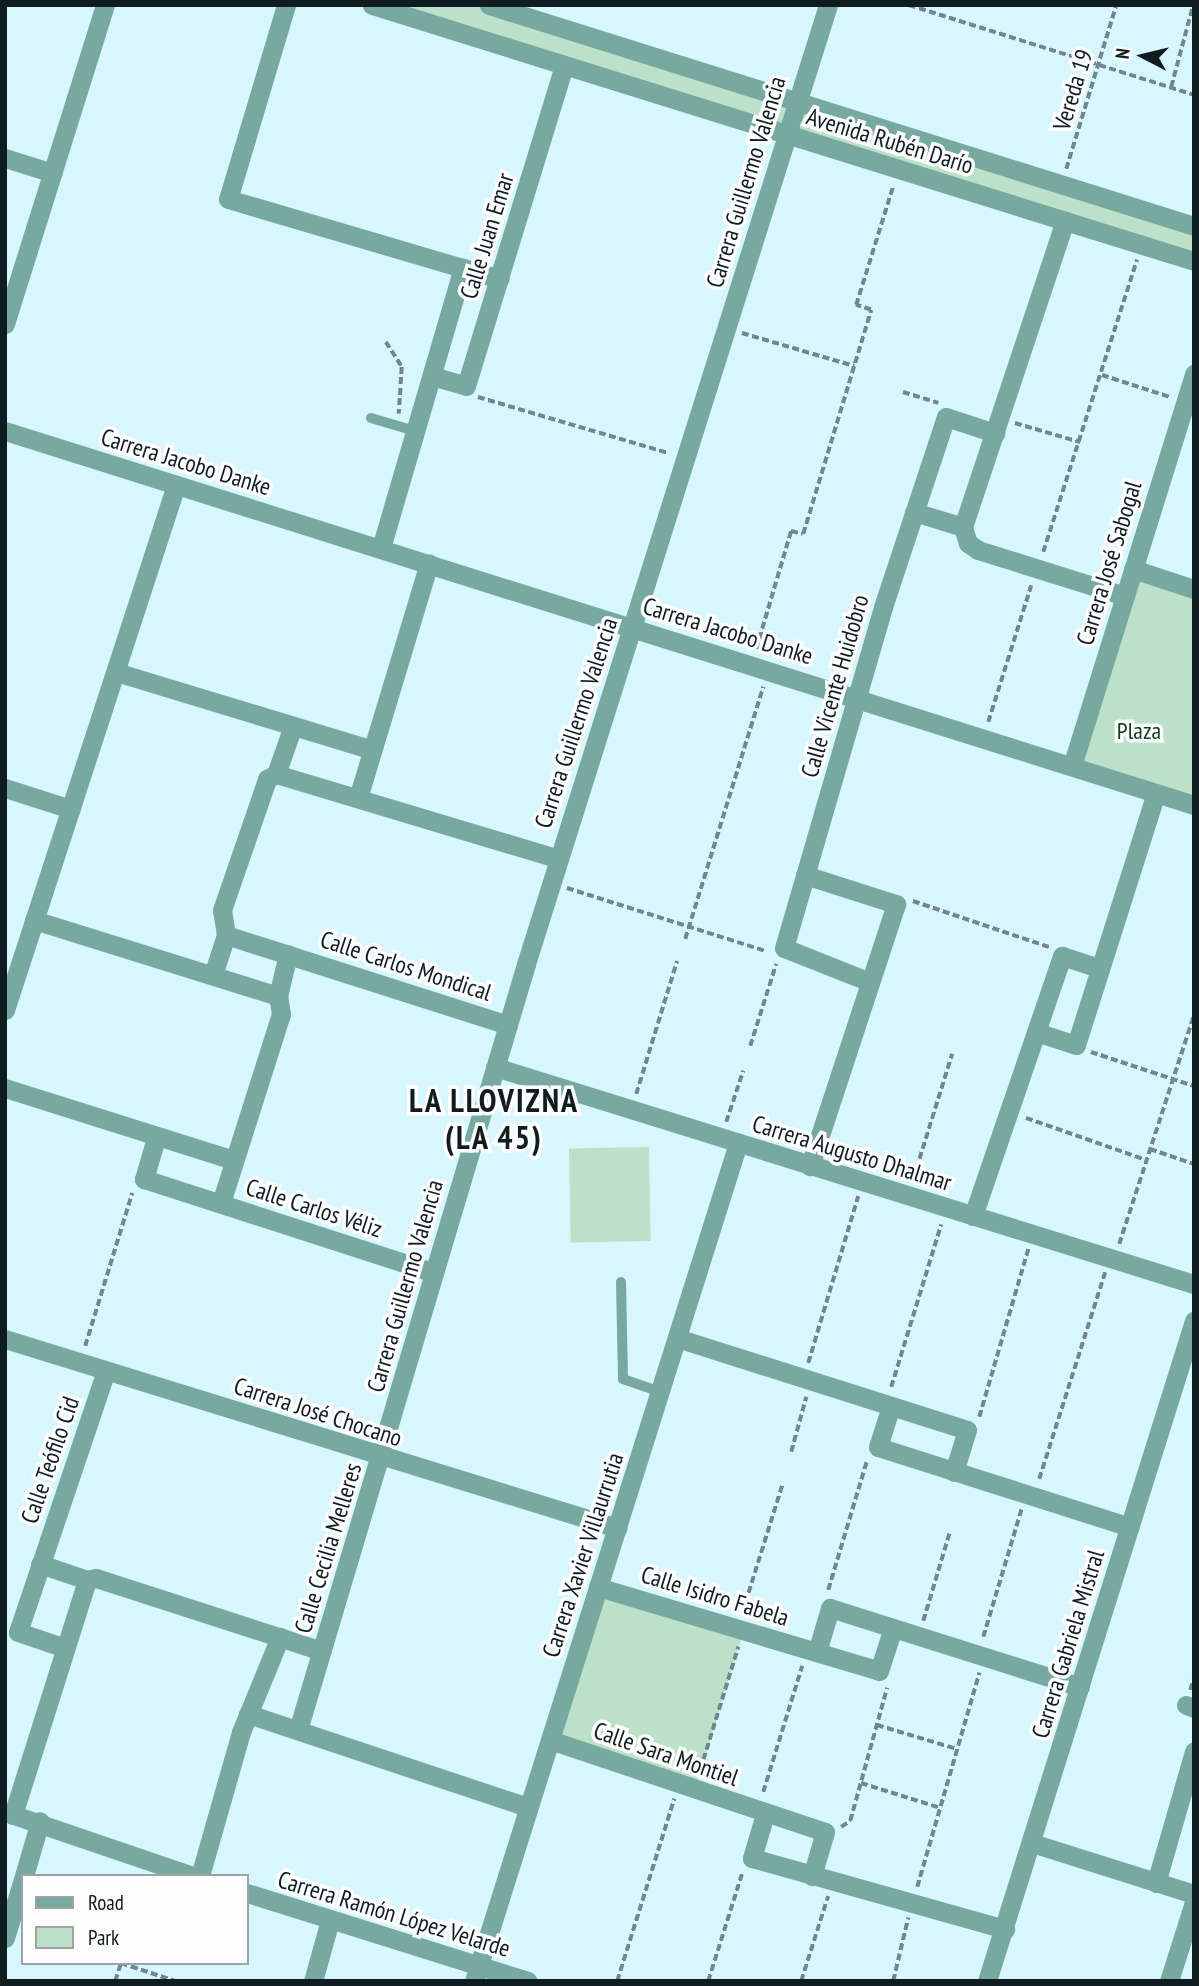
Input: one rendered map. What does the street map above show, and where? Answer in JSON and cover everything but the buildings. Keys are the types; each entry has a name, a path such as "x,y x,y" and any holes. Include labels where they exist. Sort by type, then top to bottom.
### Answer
{"street":[{"path":"5,324 105,5"},
{"path":"286,5 228,199 499,279"},
{"name":"Avenida Rubén Darío","path":"372,5 1194,261"},
{"name":"Avenida Rubén Darío","path":"489,5 1194,226"},
{"name":"Carrera Guillermo Valencia","path":"381,1459 432,1272 551,883 828,5"},
{"name":"Calle Juan Emar","path":"466,386 564,66"},
{"path":"5,158 52,173"},
{"path":"1065,221 963,527 968,543 978,550 1125,596"},
{"name":"Calle Juan Emar","path":"381,548 408,429 432,376 463,268"},
{"name":"Carrera José Sabogal","path":"1072,766 1194,374"},
{"path":"432,376 466,386"},
{"path":"946,417 997,425"},
{"name":"Calle Vicente Huidobro","path":"782,950 856,698 946,417"},
{"name":"Carrera Jacobo Danke","path":"5,431 1194,805"},
{"path":"5,1010 176,485"},
{"path":"914,512 963,527"},
{"path":"358,798 429,563"},
{"path":"1133,569 1194,589"},
{"path":"116,671 372,750"},
{"path":"213,975 226,935 222,910 267,779 276,774 293,726"},
{"path":"276,774 559,859"},
{"path":"5,788 71,809"},
{"path":"1036,1032 1076,1045 1156,793"},
{"path":"805,875 896,904 810,1166"},
{"path":"34,920 278,996"},
{"name":"Calle Carlos Mondical","path":"226,935 508,1025"},
{"path":"782,950 870,982"},
{"name":"Calle Carlos Mondical","path":"234,1160 242,1149 281,1014 278,996 288,954"},
{"path":"973,1216 1062,956 1100,968"},
{"name":"Carrera Augusto Dhalmar","path":"495,1067 1194,1284"},
{"name":"Calle Carlos Véliz","path":"5,1088 156,1138 234,1160 221,1203"},
{"path":"144,1179 156,1138"},
{"name":"Carrera Xavier Villaurrutia","path":"476,1973 677,1338 730,1141"},
{"name":"Calle Carlos Véliz","path":"144,1179 432,1272"},
{"name":"Carrera Gabriela Mistral","path":"987,1981 1194,1321"},
{"path":"677,1338 967,1430 954,1472"},
{"name":"Carrera José Chocano","path":"5,1339 381,1459 617,1528"},
{"name":"Calle Teófilo Cid","path":"65,1648 12,1635 40,1564 106,1371"},
{"path":"891,1406 878,1447 1130,1527"},
{"name":"Calle Cecilia Melleres","path":"299,1730 381,1459"},
{"path":"40,1564 87,1580 96,1578 280,1637"},
{"path":"87,1580 9,1813 40,1821 187,1874"},
{"name":"Calle Isidro Fabela","path":"598,1587 879,1671"},
{"path":"812,1651 830,1608 1080,1687"},
{"path":"879,1671 893,1628"},
{"name":"Calle Cecilia Melleres","path":"201,1874 248,1714 280,1637 323,1651"},
{"path":"248,1714 528,1807"},
{"name":"Calle Sara Montiel","path":"550,1740 825,1832"},
{"path":"1157,1883 1194,1751"},
{"path":"761,1812 752,1858 1005,1929"},
{"path":"24,1874 40,1821"},
{"path":"812,1876 825,1832"},
{"path":"1032,1843 1194,1894"},
{"path":"5,1938 21,1884"},
{"name":"Carrera Ramón López Velarde","path":"248,1893 476,1973 527,1981"},
{"path":"1169,1981 1194,1902"},
{"path":"313,1981 330,1920"}],"lane":[{"path":"371,418 408,429"},
{"path":"621,1282 623,1379 660,1392"}],"path":[{"path":"909,5 1194,95"},
{"name":"Vereda 19","path":"1062,184 1116,5"},
{"path":"1171,87 1192,5"},
{"path":"685,939 760,667 791,531 803,534 871,310 856,305 898,169"},
{"path":"984,738 1102,375 1141,244"},
{"path":"726,329 854,366"},
{"path":"386,342 402,367 408,429"},
{"path":"1102,375 1185,401"},
{"path":"466,386 482,398 685,458"},
{"path":"903,393 944,405 946,417"},
{"path":"997,425 1080,442"},
{"path":"551,883 688,926 782,950 750,1046"},
{"path":"896,904 903,899 920,903 1057,950 1062,956"},
{"path":"631,1110 677,961"},
{"path":"892,1981 957,1749 980,1656 1030,1496 1194,1015"},
{"path":"1076,1045 1194,1086"},
{"path":"907,1196 952,1054"},
{"path":"730,1141 743,1071"},
{"path":"1008,1112 1146,1160"},
{"path":"1150,1149 1194,1164"},
{"path":"80,1363 133,1188 144,1179"},
{"path":"791,1452 807,1380 862,1182"},
{"path":"891,1406 889,1395 946,1208"},
{"path":"967,1430 977,1424 1033,1234"},
{"path":"830,1608 827,1592 869,1454 878,1447"},
{"path":"617,1981 740,1630 782,1486"},
{"path":"919,1637 950,1531"},
{"path":"761,1812 812,1651"},
{"path":"825,1832 848,1824 887,1688 879,1671"},
{"path":"877,1725 957,1749"},
{"path":"861,1783 941,1808"},
{"path":"708,1981 745,1864 752,1858"},
{"path":"801,1981 832,1881"},
{"path":"134,1965 175,1981"}],"green space":[{"path":"372,5 489,5 1194,226 1194,261"},
{"name":"Plaza","path":"1133,569 1194,589 1194,805 1072,766"},
{"path":"649,1147 651,1241 571,1242 569,1148"},
{"path":"598,1587 743,1631 697,1784 551,1740"}],"district":[{"name":"LA LLOVIZNA (LA 45)","path":"494,1120"}]}
